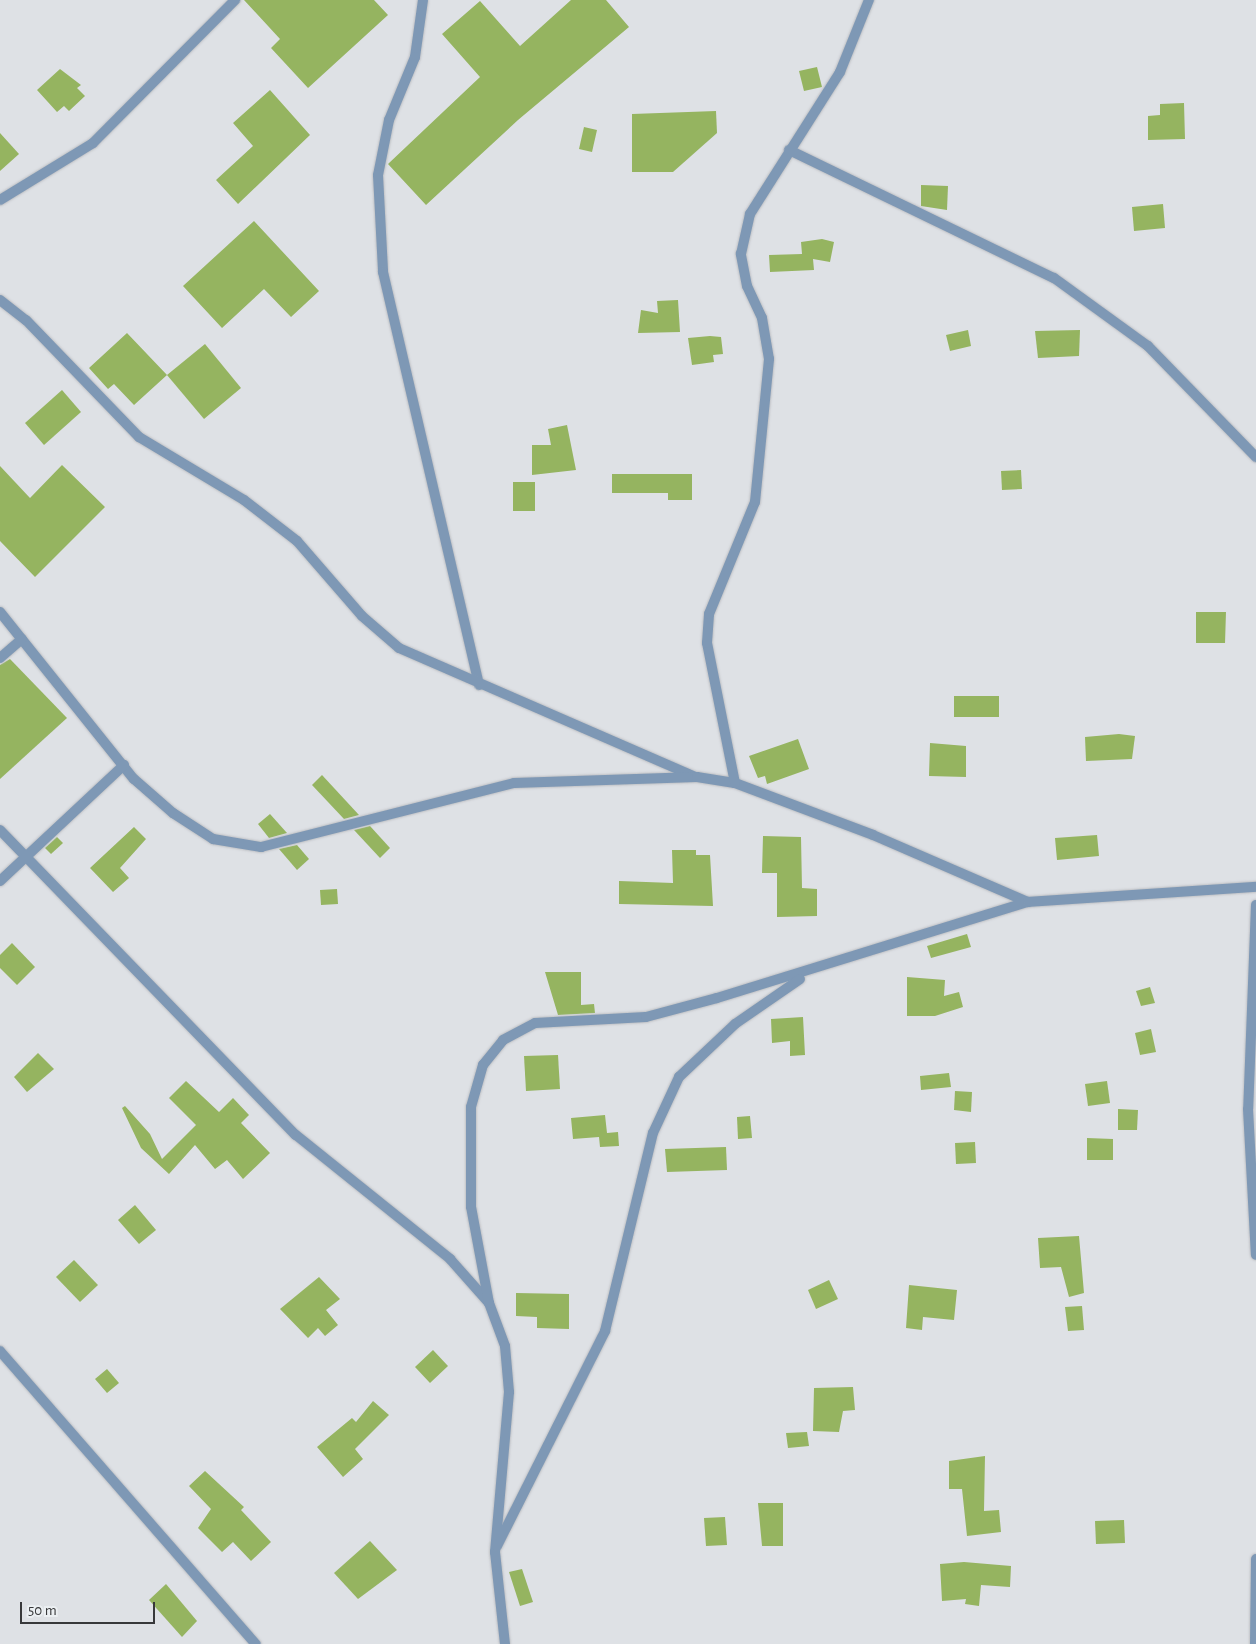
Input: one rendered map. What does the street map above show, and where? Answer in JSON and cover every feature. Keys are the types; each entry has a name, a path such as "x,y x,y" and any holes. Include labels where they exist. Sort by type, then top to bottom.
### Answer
{"street":[{"path":"0,200 93,143 235,0"},
{"path":"423,0 415,57 389,120 378,175 383,272 479,684"},
{"path":"735,783 707,643 709,614 756,502 769,359 762,318 747,286 741,254 750,214 840,72 869,0"},
{"path":"789,150 1054,278 1148,346 1256,457"},
{"path":"0,300 26,320 139,437 244,500 297,541 362,616 399,648 697,777"},
{"path":"0,612 124,765 173,814 213,839 261,847 514,783 697,777 735,783 874,835 1028,902"},
{"path":"0,658 22,639"},
{"path":"0,880 124,765"},
{"path":"0,830 296,1135 450,1259 489,1303"},
{"path":"505,1644 495,1552 510,1392 505,1346 489,1303 471,1207 471,1107 483,1065 503,1040 535,1023 646,1016 808,973 1028,902 1256,886"},
{"path":"1256,905 1248,1093 1256,1255"},
{"path":"495,1552 605,1331 653,1133 679,1077 735,1024 808,973"},
{"path":"0,1351 256,1644"},
{"path":"1255,1644 1256,1559"}],"building":[{"path":"244,0 374,0 388,15 308,88 271,48 280,39"},
{"path":"571,0 606,0 629,27 518,120 426,205 388,164 480,77 442,34 480,1 520,46"},
{"path":"817,67 822,87 804,91 799,71"},
{"path":"60,69 81,85 77,88 85,96 69,111 64,106 57,112 37,90"},
{"path":"270,90 310,135 238,204 216,180 253,146 233,123"},
{"path":"1184,103 1185,139 1148,140 1148,116 1160,115 1160,104"},
{"path":"716,111 717,133 673,172 632,172 632,114"},
{"path":"584,127 597,130 592,152 579,149"},
{"path":"0,133 19,154 0,171"},
{"path":"921,185 948,186 947,210 921,206"},
{"path":"1163,204 1165,228 1134,231 1132,207"},
{"path":"254,221 319,291 291,317 264,289 222,328 183,286"},
{"path":"822,239 834,242 830,262 813,259 814,270 770,272 769,255 802,254 801,242"},
{"path":"678,300 680,332 638,333 641,310 658,313 657,301"},
{"path":"968,330 971,346 950,351 946,335"},
{"path":"1080,330 1079,356 1038,358 1035,331"},
{"path":"127,333 167,375 134,405 114,384 108,389 89,368"},
{"path":"721,337 723,354 713,355 714,362 692,365 688,338"},
{"path":"205,344 241,388 204,419 167,375"},
{"path":"62,390 81,412 44,445 25,423"},
{"path":"567,425 576,470 532,475 532,445 551,445 548,429"},
{"path":"62,465 105,507 35,577 0,541 0,466 30,498"},
{"path":"1021,470 1022,489 1002,490 1001,471"},
{"path":"612,474 692,474 692,500 668,500 668,493 612,493"},
{"path":"513,482 535,482 535,511 513,511"},
{"path":"1196,612 1226,612 1225,643 1196,643"},
{"path":"10,659 67,718 0,779 0,665"},
{"path":"954,696 999,696 999,717 954,717"},
{"path":"1119,734 1135,736 1132,759 1086,761 1085,737"},
{"path":"798,739 809,769 767,784 765,776 758,778 749,756"},
{"path":"930,743 966,746 966,777 929,776"},
{"path":"322,775 359,815 344,819 312,785"},
{"path":"270,814 287,833 269,838 258,824"},
{"path":"370,826 390,848 380,858 354,830"},
{"path":"134,827 146,839 120,868 129,878 113,892 90,868"},
{"path":"1097,835 1099,856 1057,860 1055,838"},
{"path":"763,836 801,837 802,888 817,889 817,916 777,917 777,873 762,873"},
{"path":"57,837 63,843 51,854 45,848"},
{"path":"297,845 309,859 297,870 279,849"},
{"path":"672,850 696,850 696,855 710,855 713,906 619,904 619,881 673,883"},
{"path":"337,889 338,904 321,905 320,890"},
{"path":"967,934 971,947 931,958 927,946"},
{"path":"12,943 35,967 17,985 0,968 0,955"},
{"path":"545,972 581,972 581,1005 594,1004 595,1013 558,1015"},
{"path":"907,977 945,980 944,996 959,992 963,1007 935,1016 907,1016"},
{"path":"1150,987 1155,1003 1141,1006 1136,991"},
{"path":"803,1017 805,1055 790,1056 790,1041 772,1043 771,1019"},
{"path":"1151,1029 1156,1052 1140,1055 1135,1033"},
{"path":"38,1053 54,1069 27,1092 14,1077"},
{"path":"558,1055 560,1089 526,1091 524,1056"},
{"path":"949,1073 951,1087 921,1090 920,1076"},
{"path":"186,1081 219,1112 233,1098 249,1115 241,1123 270,1153 243,1179 227,1160 215,1169 195,1145 169,1174 141,1148 122,1108 125,1106 150,1134 162,1159 196,1125 169,1098"},
{"path":"1107,1081 1110,1103 1088,1106 1085,1084"},
{"path":"955,1091 972,1092 971,1112 954,1110"},
{"path":"1118,1109 1138,1110 1137,1130 1118,1130"},
{"path":"605,1115 607,1133 618,1132 619,1146 600,1147 599,1137 573,1139 571,1118"},
{"path":"750,1116 752,1138 738,1139 737,1117"},
{"path":"1087,1138 1113,1139 1113,1160 1087,1160"},
{"path":"975,1142 976,1163 956,1164 955,1143"},
{"path":"726,1147 727,1170 667,1172 665,1149"},
{"path":"135,1205 156,1230 139,1244 118,1220"},
{"path":"1079,1236 1084,1293 1069,1297 1061,1267 1040,1268 1038,1238"},
{"path":"74,1260 98,1285 80,1302 56,1277"},
{"path":"319,1277 340,1299 326,1310 338,1325 325,1336 318,1328 308,1338 280,1309"},
{"path":"829,1280 838,1299 816,1309 808,1290"},
{"path":"909,1285 957,1290 954,1320 923,1317 922,1330 906,1328"},
{"path":"516,1293 569,1294 569,1329 537,1328 537,1317 516,1316"},
{"path":"1082,1306 1084,1330 1068,1331 1065,1307"},
{"path":"433,1350 448,1366 430,1383 415,1367"},
{"path":"107,1369 119,1383 107,1393 95,1379"},
{"path":"853,1387 855,1410 843,1411 839,1432 813,1431 814,1388"},
{"path":"373,1401 389,1415 355,1449 363,1459 343,1477 317,1447 352,1418 356,1422"},
{"path":"807,1432 809,1446 788,1448 786,1433"},
{"path":"985,1456 984,1511 999,1510 1001,1532 967,1536 962,1489 949,1489 949,1461"},
{"path":"205,1471 244,1507 241,1510 271,1542 251,1561 233,1542 222,1552 198,1528 211,1509 189,1486"},
{"path":"758,1503 783,1503 783,1546 762,1546"},
{"path":"725,1517 727,1545 706,1546 704,1518"},
{"path":"1124,1520 1125,1543 1096,1544 1095,1521"},
{"path":"370,1541 397,1570 358,1599 334,1573"},
{"path":"964,1562 1011,1566 1010,1587 981,1585 979,1606 965,1604 966,1599 942,1601 940,1564"},
{"path":"522,1569 533,1602 520,1606 509,1572"},
{"path":"166,1584 197,1621 182,1637 149,1600"}]}
